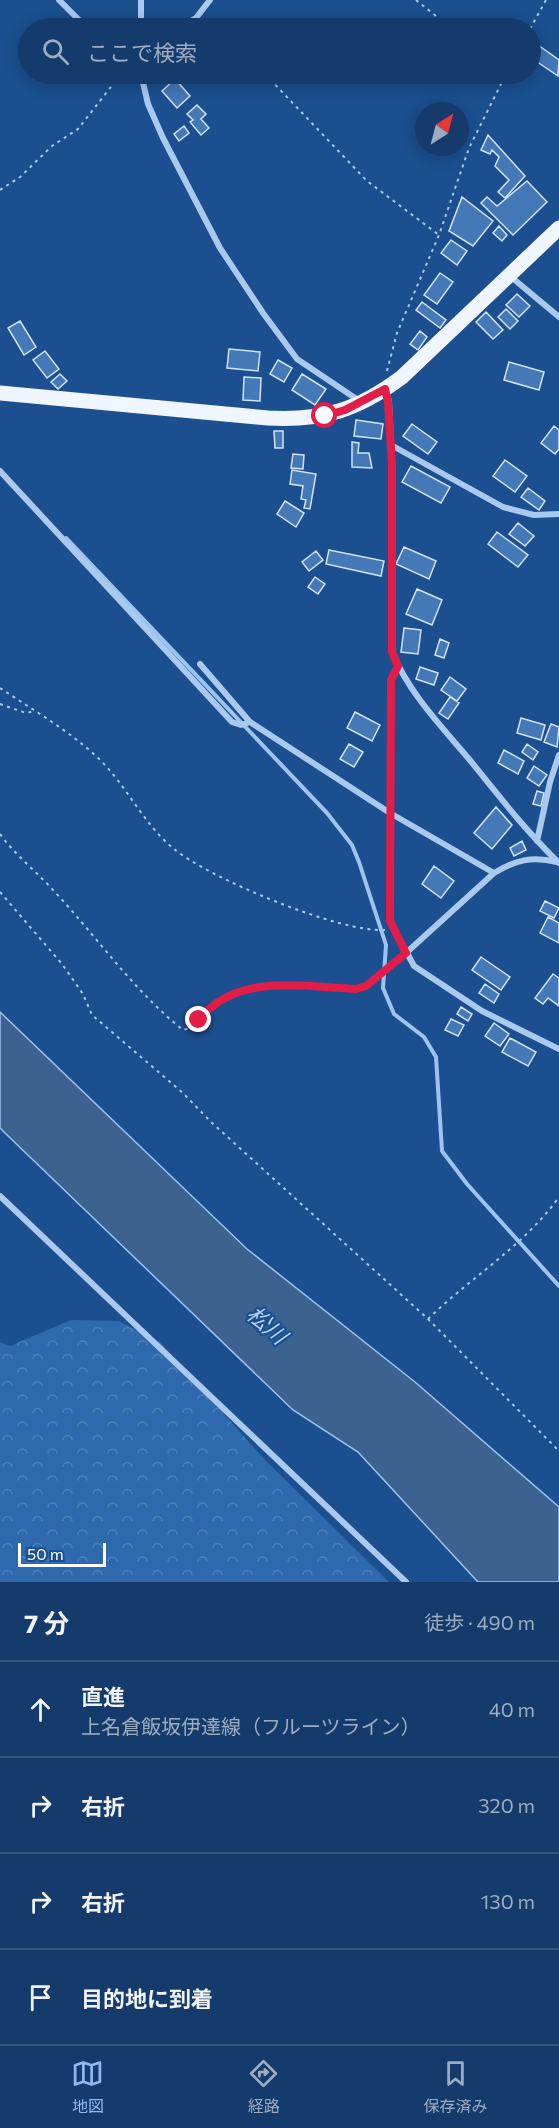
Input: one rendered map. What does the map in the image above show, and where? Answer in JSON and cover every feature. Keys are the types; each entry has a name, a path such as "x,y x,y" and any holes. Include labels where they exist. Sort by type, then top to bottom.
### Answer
{"main road":[{"path":"0,393 301,419 325,416 362,402 390,386 433,350 559,228"}],"street":[{"path":"59,0 77,18"},
{"path":"141,0 141,18"},
{"path":"193,18 210,0"},
{"path":"143,84 148,104 163,138 220,248 263,313 297,358 362,402"},
{"path":"510,276 559,317"},
{"path":"390,386 388,402 391,445 392,652 398,666 428,711 537,841 558,862"},
{"path":"391,445 503,507 534,515 559,514"},
{"path":"0,471 232,722 241,725 249,722"},
{"path":"200,664 249,722 390,813 494,873"},
{"path":"398,666 391,680 390,921 414,966 482,1011 559,1049"},
{"path":"537,841 549,782 559,755"},
{"path":"406,953 494,873 510,863 528,858 558,862"},
{"path":"0,1196 406,1582"}],"path":[{"path":"416,0 438,18"},
{"path":"537,18 546,0"},
{"path":"199,14 204,18"},
{"path":"0,190 20,177 52,146 78,129 113,84"},
{"path":"275,84 367,181 439,235"},
{"path":"390,386 387,371 391,351 439,235 469,148 501,84"},
{"path":"0,688 98,758 172,847 196,865 248,889 343,925 370,931 394,929"},
{"path":"0,704 26,713 35,711"},
{"path":"0,834 16,856 55,891 156,1008 183,1030 194,1027 206,1010 220,1000 252,989 279,984 356,989 366,986 406,953"},
{"path":"0,892 62,964 97,1020 183,1094 428,1319 559,1451"},
{"path":"428,1319 461,1287 525,1238 559,1197"}],"green space":[{"path":"71,1320 119,1321 160,1342 264,1459 389,1582 0,1582 0,1342 10,1346"}],"water":[{"name":"松川","path":"0,1012 247,1249 415,1382 559,1507 559,1582 478,1582 358,1452 293,1410 0,1128"}],"building":[{"path":"541,47 559,60 558,76 541,64"},
{"path":"170,84 179,84 190,96 177,108 162,91"},
{"path":"197,105 206,114 201,119 209,128 201,135 190,122 193,120 187,114"},
{"path":"184,126 189,133 179,141 174,134"},
{"path":"488,135 525,176 505,198 498,192 509,180 495,166 499,157 492,150 490,154 481,150"},
{"path":"527,181 547,202 513,235 481,203 487,197 497,206"},
{"path":"462,197 493,221 473,246 449,231"},
{"path":"499,226 507,235 502,241 493,233"},
{"path":"451,240 467,251 457,265 441,253"},
{"path":"440,273 453,282 437,304 424,295"},
{"path":"517,294 530,306 519,317 506,305"},
{"path":"422,302 446,320 440,328 416,310"},
{"path":"506,309 518,321 510,329 498,317"},
{"path":"486,312 503,330 493,339 476,322"},
{"path":"20,321 36,347 24,355 8,328"},
{"path":"420,331 427,337 418,350 410,344"},
{"path":"229,349 260,352 258,371 227,368"},
{"path":"45,351 59,369 47,378 33,360"},
{"path":"278,360 292,368 284,382 270,374"},
{"path":"509,362 544,372 539,390 504,380"},
{"path":"60,374 67,381 58,389 51,382"},
{"path":"302,374 326,389 315,405 292,390"},
{"path":"244,377 261,378 260,401 243,400"},
{"path":"356,420 383,424 381,439 354,436"},
{"path":"412,424 437,442 428,454 403,436"},
{"path":"554,426 559,430 559,449 555,454 541,443"},
{"path":"274,431 283,431 283,448 275,448"},
{"path":"352,442 359,443 358,453 369,453 372,468 352,467"},
{"path":"293,454 304,455 303,469 291,468"},
{"path":"505,460 527,476 515,492 493,476"},
{"path":"411,466 450,487 441,503 402,482"},
{"path":"292,470 316,474 310,509 304,508 306,500 301,499 303,486 290,484"},
{"path":"528,488 545,501 539,510 521,497"},
{"path":"285,501 304,513 296,527 277,514"},
{"path":"518,523 534,536 525,546 509,534"},
{"path":"497,532 528,555 518,567 488,544"},
{"path":"404,547 436,561 429,579 396,564"},
{"path":"329,550 384,561 381,576 326,564"},
{"path":"316,551 323,560 309,571 302,562"},
{"path":"315,577 325,584 318,594 308,587"},
{"path":"417,589 442,600 432,625 406,614"},
{"path":"404,628 421,630 418,654 401,652"},
{"path":"440,639 449,643 444,658 435,655"},
{"path":"420,667 438,673 434,685 416,679"},
{"path":"450,677 466,689 457,701 441,690"},
{"path":"450,697 459,703 448,719 439,713"},
{"path":"355,712 380,725 372,741 347,728"},
{"path":"521,718 545,725 541,740 517,733"},
{"path":"551,724 559,727 557,747 544,742"},
{"path":"349,744 363,752 354,767 340,759"},
{"path":"527,744 538,752 533,760 522,752"},
{"path":"504,750 524,761 518,774 498,763"},
{"path":"534,766 547,775 539,786 527,778"},
{"path":"537,791 544,793 541,806 533,804"},
{"path":"496,807 512,825 492,849 474,833"},
{"path":"522,841 526,850 514,856 510,848"},
{"path":"434,866 454,881 441,898 422,884"},
{"path":"545,901 559,908 554,918 540,911"},
{"path":"548,917 559,923 559,943 540,933"},
{"path":"481,957 510,977 501,990 472,970"},
{"path":"553,974 559,978 559,1006 548,998 543,1004 535,998"},
{"path":"485,984 499,994 494,1003 479,993"},
{"path":"461,1007 472,1014 468,1021 457,1014"},
{"path":"451,1019 464,1025 458,1036 445,1030"},
{"path":"494,1023 509,1034 500,1046 485,1036"},
{"path":"510,1038 536,1052 528,1066 502,1052"}],"waterway":[{"path":"66,538 327,813 352,845 386,945 383,988 394,1014 424,1037 436,1057 442,1151 467,1184 559,1286"}],"route":[{"path":"199,1020 206,1010 220,1000 240,992 271,985 356,989 366,986 406,953 390,921 391,680 398,666 392,652 392,464 385,389 345,410 325,416"}]}
